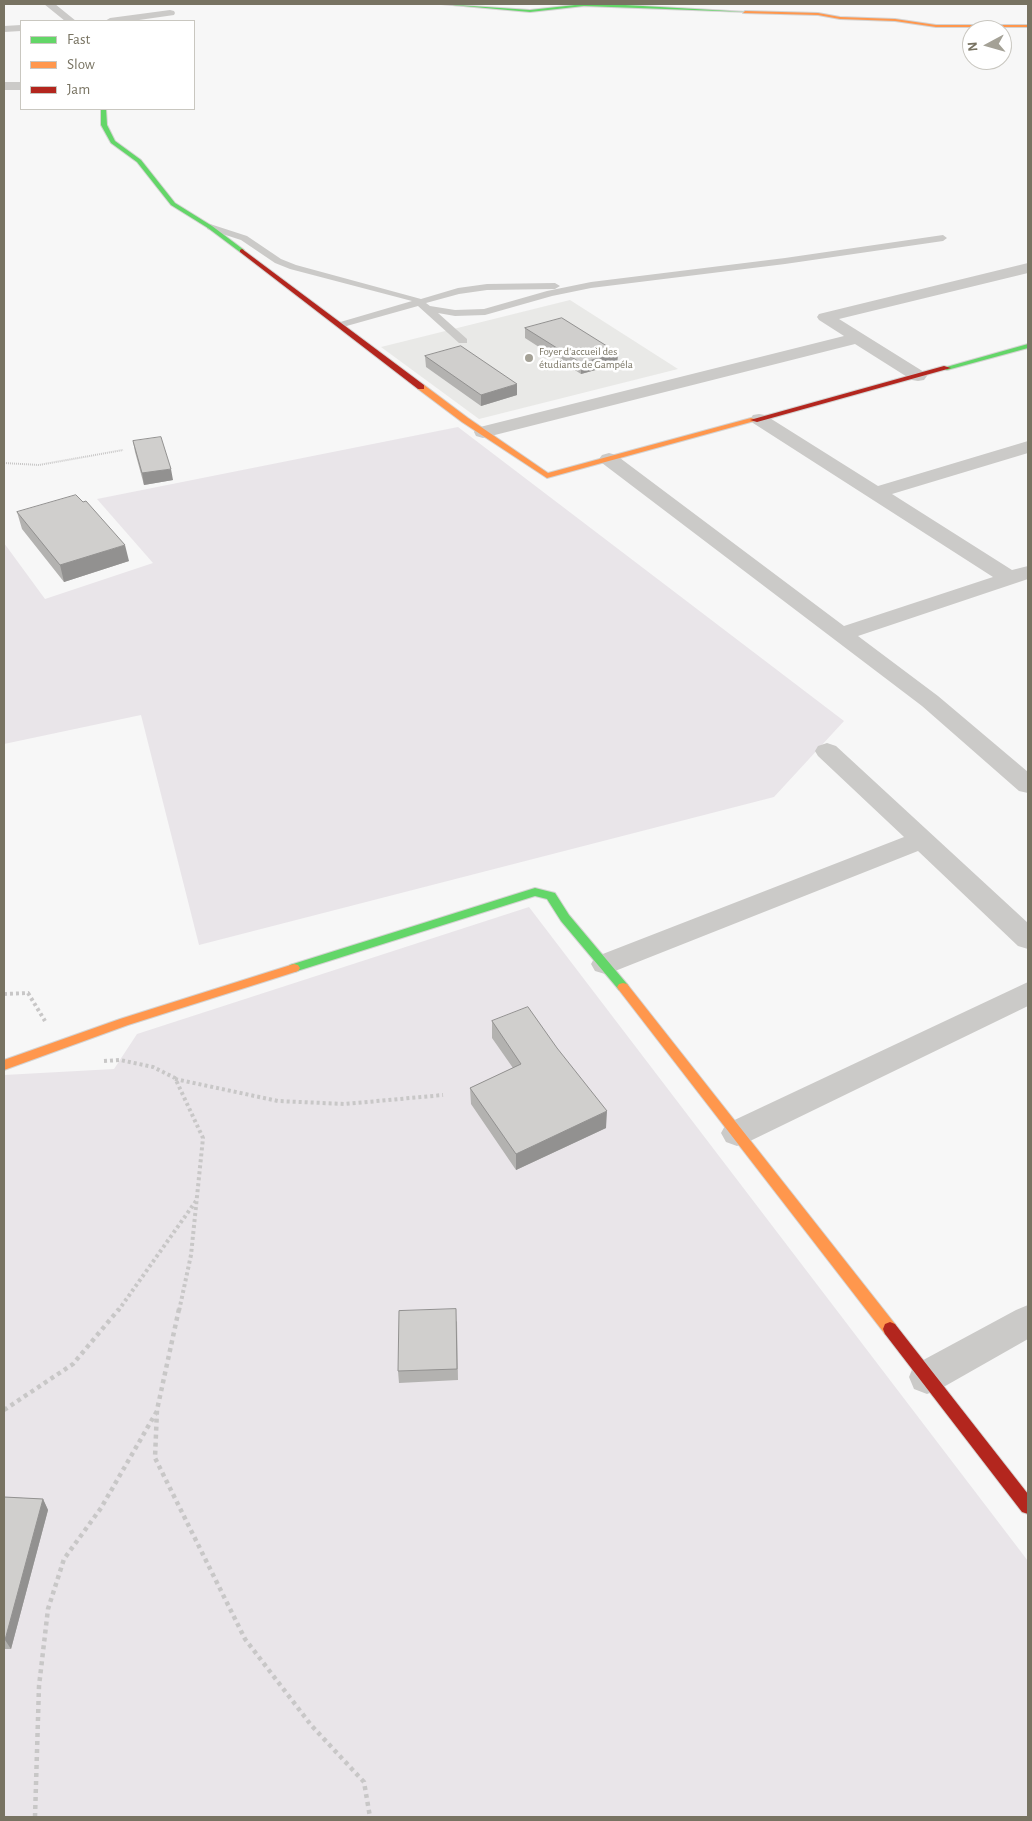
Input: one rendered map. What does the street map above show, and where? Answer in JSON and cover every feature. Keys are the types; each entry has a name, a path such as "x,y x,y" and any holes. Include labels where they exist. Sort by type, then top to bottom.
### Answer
{"street":[{"path":"49,4 70,20"},
{"path":"443,4 530,10 584,4 708,11 818,14 840,18 895,20 936,26 1028,26"},
{"path":"118,20 170,13"},
{"path":"4,29 20,28"},
{"path":"4,86 20,86"},
{"path":"103,110 104,125 113,142 139,161 173,204 210,227 483,432 547,476 1028,346"},
{"path":"918,376 825,317 1028,268"},
{"path":"483,432 858,338"},
{"path":"759,419 876,493 1019,575"},
{"path":"876,493 1028,447"},
{"path":"609,459 930,701 1024,775"},
{"path":"841,634 1019,575"},
{"path":"827,751 1028,939"},
{"path":"605,964 922,840"},
{"path":"4,1065 124,1022 534,892 551,896 565,918 605,964 1028,1506"},
{"path":"737,1134 1028,993"},
{"path":"927,1376 1028,1321"}],"lane":[{"path":"210,227 244,238 278,261 293,267 396,293 423,305 454,313 485,312 550,293 590,286 785,261 943,238"},
{"path":"340,325 423,305 458,291 487,287 590,286"},
{"path":"423,305 462,341"}],"path":[{"path":"4,463 39,465 123,450"},
{"path":"4,994 28,993 60,1045"},
{"path":"101,1061 120,1060 153,1067 175,1078 278,1101 345,1104 443,1095"},
{"path":"175,1078 203,1138 191,1255 157,1410 155,1458 245,1639 311,1725 364,1782 370,1817"},
{"path":"4,1410 73,1364 120,1308 196,1200"},
{"path":"35,1817 39,1686 48,1609 64,1559 101,1508 157,1410"}],"shaded area":[{"name":"Foyer d'accueil des étudiants de Gampéla","path":"570,300 678,369 479,419 381,347"},
{"path":"458,427 844,721 774,797 199,945 141,715 4,744 4,543 45,599 153,563 97,499"},
{"path":"529,907 1028,1561 1028,1817 4,1817 4,1075 114,1069 137,1034"}],"building":[{"path":"562,318 618,353 581,363 525,328"},
{"path":"461,346 517,384 481,395 425,356"},
{"path":"161,437 171,469 142,473 133,441"},
{"path":"76,495 83,502 86,501 125,545 60,565 17,512"},
{"path":"528,1007 557,1048 607,1111 516,1154 470,1088 521,1064 492,1021"},
{"path":"456,1309 457,1369 398,1371 399,1311"},
{"path":"4,1497 43,1499 5,1640 4,1640"}],"traffic: fast":[{"path":"443,4 530,11 584,5 607,5 745,12"},
{"path":"103,110 104,125 113,142 139,161 173,204 210,227 242,251"},
{"path":"947,368 1028,346"},
{"path":"294,968 535,892 551,896 565,918 623,987"}],"traffic: slow":[{"path":"745,12 818,14 840,18 895,20 936,26 1028,26"},
{"path":"421,387 465,420 547,476 754,420"},
{"path":"4,1065 124,1022 294,968"},
{"path":"623,987 890,1329"}],"traffic: jam":[{"path":"242,251 421,387"},
{"path":"754,420 947,368"},
{"path":"890,1329 1028,1506"}],"place":[{"name":"Foyer d'accueil des étudiants de Gampéla","path":"529,358"}]}
